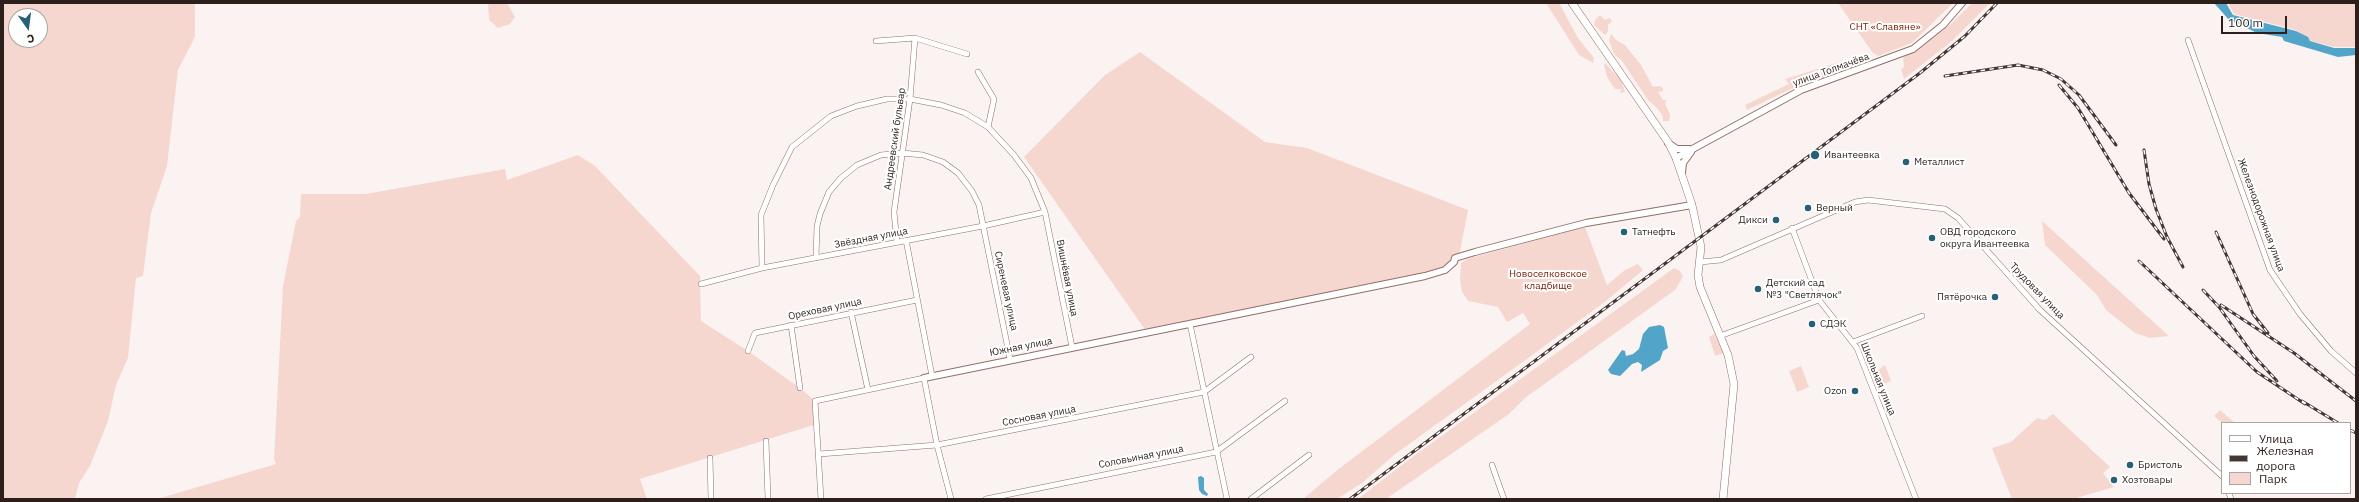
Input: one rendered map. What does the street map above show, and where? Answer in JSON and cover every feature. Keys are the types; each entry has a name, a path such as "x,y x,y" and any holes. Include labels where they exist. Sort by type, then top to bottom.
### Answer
{"main road":[{"path":"1572,3 1668,142 1682,173 1692,205 1701,247 1698,275 1700,287 1728,355 1734,384 1723,499"}],"street":[{"name":"улица Толмачёва","path":"1676,158 1801,90 1913,49 1943,25 1962,3"},
{"path":"876,41 915,38 967,54"},
{"name":"Андреевский бульвар","path":"897,242 894,212 910,99 915,38"},
{"name":"Железнодорожная улица","path":"2188,40 2270,270 2281,289 2300,314 2331,351 2356,374"},
{"path":"978,72 994,99 988,127"},
{"name":"Вишнёвая улица","path":"762,268 761,215 773,185 792,147 831,116 857,106 887,99 910,99 947,107 965,113 988,127 1014,155 1031,178 1045,212 1072,347"},
{"path":"1668,142 1677,149 1694,148"},
{"path":"1682,173 1686,158 1694,148"},
{"name":"Сиреневая улица","path":"816,258 816,234 820,214 829,192 841,178 857,165 881,155 902,153 923,155 936,160 958,173 972,191 979,205 1010,359"},
{"name":"Трудовая улица","path":"1700,262 1721,260 1841,206 1868,200 1935,206 1952,213 2040,310 2221,475"},
{"name":"Южная улица","path":"819,454 815,401 1010,359 1232,316 1425,276 1445,270 1454,262 1455,258 1586,223 1692,205"},
{"name":"Звёздная улица","path":"701,284 762,268 983,226 1045,212"},
{"name":"Школьная улица","path":"1792,228 1820,300 1854,342 1916,499"},
{"path":"906,240 932,376"},
{"name":"Ореховая улица","path":"748,351 755,333 851,312 917,300"},
{"path":"1720,336 1820,300"},
{"path":"851,312 868,390"},
{"path":"1854,342 1922,316"},
{"path":"1190,324 1227,499"},
{"path":"791,326 800,388"},
{"name":"Сосновая улица","path":"819,454 937,446 1204,392 1251,357"},
{"path":"924,378 937,446 951,499"},
{"name":"Соловьиная улица","path":"986,499 1002,498 1216,452 1284,401"},
{"path":"766,441 768,499"},
{"path":"819,454 821,499"},
{"path":"1251,499 1310,455"},
{"path":"710,458 711,499"},
{"path":"1492,465 1504,499"}],"green space":[{"path":"3,3 195,3 195,37 178,70 167,166 151,213 143,276 136,278 128,358 116,385 108,421 90,466 79,483 75,499 3,499"},
{"path":"488,3 507,3 515,17 510,24 498,28 489,20"},
{"path":"1546,3 1559,3 1578,38 1594,58 1593,63 1579,55"},
{"name":"СНТ «Славяне»","path":"1838,3 1953,3 1912,43 1878,56 1872,52"},
{"path":"1972,3 1990,3 1952,41 1904,79 1901,69 1904,67 1903,57 1924,45 1953,22"},
{"path":"2228,3 2356,3 2356,47 2334,47 2311,41 2296,30 2234,14"},
{"path":"1600,15 1605,20 1610,18 1612,21 1608,25 1608,32 1605,35 1594,25 1595,20"},
{"path":"1611,34 1616,40 1625,45 1641,65 1653,87 1660,86 1663,88 1663,91 1658,92 1663,100 1667,100 1665,103 1670,115 1669,121 1663,121 1663,116 1648,100 1622,61 1614,54 1609,40"},
{"path":"1140,52 1265,142 1307,148 1468,210 1459,257 1445,270 1146,331 1024,157 1105,75"},
{"path":"1866,54 1870,61 1791,89 1747,110 1745,105 1789,84 1785,79"},
{"path":"1605,63 1621,80 1625,92 1620,93 1621,89 1615,89 1607,77 1604,65"},
{"path":"578,155 595,166 700,276 701,321 748,351 800,388 815,401 817,424 640,479 647,499 157,499 276,464 274,459 283,286 296,221 300,217 301,194 366,194 505,169 507,180"},
{"path":"2042,221 2169,336 2150,338 2135,333 2106,310 2097,295 2045,245"},
{"name":"Новоселковское кладбище","path":"1585,227 1607,285 1625,270 1638,264 1643,270 1606,301 1394,455 1362,483 1337,499 1303,499 1336,471 1530,324 1523,313 1507,322 1498,307 1468,301 1462,292 1460,280 1461,263 1467,259"},
{"path":"1674,268 1680,271 1683,277 1675,290 1525,398 1509,414 1386,499 1358,499 1407,461"},
{"path":"1714,334 1724,353 1715,356 1709,337"},
{"path":"1885,365 1891,381 1879,386 1872,374"},
{"path":"1801,366 1809,387 1797,392 1789,371"},
{"path":"2220,410 2234,422 2221,422 2214,416"},
{"path":"2053,414 2110,467 2103,473 2114,487 2073,499 2012,499 1992,448 2011,442 2037,418 2045,420"}],"water":[{"path":"2214,3 2226,3 2233,15 2296,31 2308,37 2310,41 2334,48 2356,48 2356,55 2338,57 2284,41 2282,37 2257,33 2230,21"},
{"path":"1660,325 1664,327 1668,348 1663,351 1660,360 1641,372 1642,365 1638,362 1632,364 1620,376 1611,374 1608,370 1622,350 1625,351 1626,356 1633,354 1639,349 1643,334 1649,327"},
{"path":"1201,476 1204,478 1204,490 1208,494 1207,496 1202,494 1199,490 1198,477"}],"railway":[{"path":"1350,499 1920,73 1965,36 1997,3"},
{"path":"1945,76 2018,65 2043,70 2061,79 2079,95 2116,145"},
{"path":"2059,85 2078,108 2129,193 2164,239"},
{"path":"2144,150 2149,184 2156,209 2167,237 2183,267"},
{"path":"2216,232 2253,314 2268,333"},
{"path":"2139,261 2257,372 2305,404"},
{"path":"2203,290 2219,307 2254,356 2277,381"},
{"path":"2221,305 2294,353 2356,401"},
{"path":"2302,401 2336,422"},
{"path":"2351,430 2356,433"}],"place":[{"name":"Ивантеевка","path":"1815,155"},
{"name":"Металлист","path":"1906,162"},
{"name":"Верный","path":"1808,208"},
{"name":"Дикси","path":"1776,220"},
{"name":"Татнефть","path":"1624,232"},
{"name":"ОВД городского округа Ивантеевка","path":"1932,238"},
{"name":"Детский сад №3 \"Светлячок\"","path":"1758,289"},
{"name":"Пятёрочка","path":"1995,297"},
{"name":"СДЭК","path":"1812,324"},
{"name":"Ozon","path":"1855,391"},
{"name":"Бристоль","path":"2130,465"},
{"name":"Хозтовары","path":"2114,480"}]}
